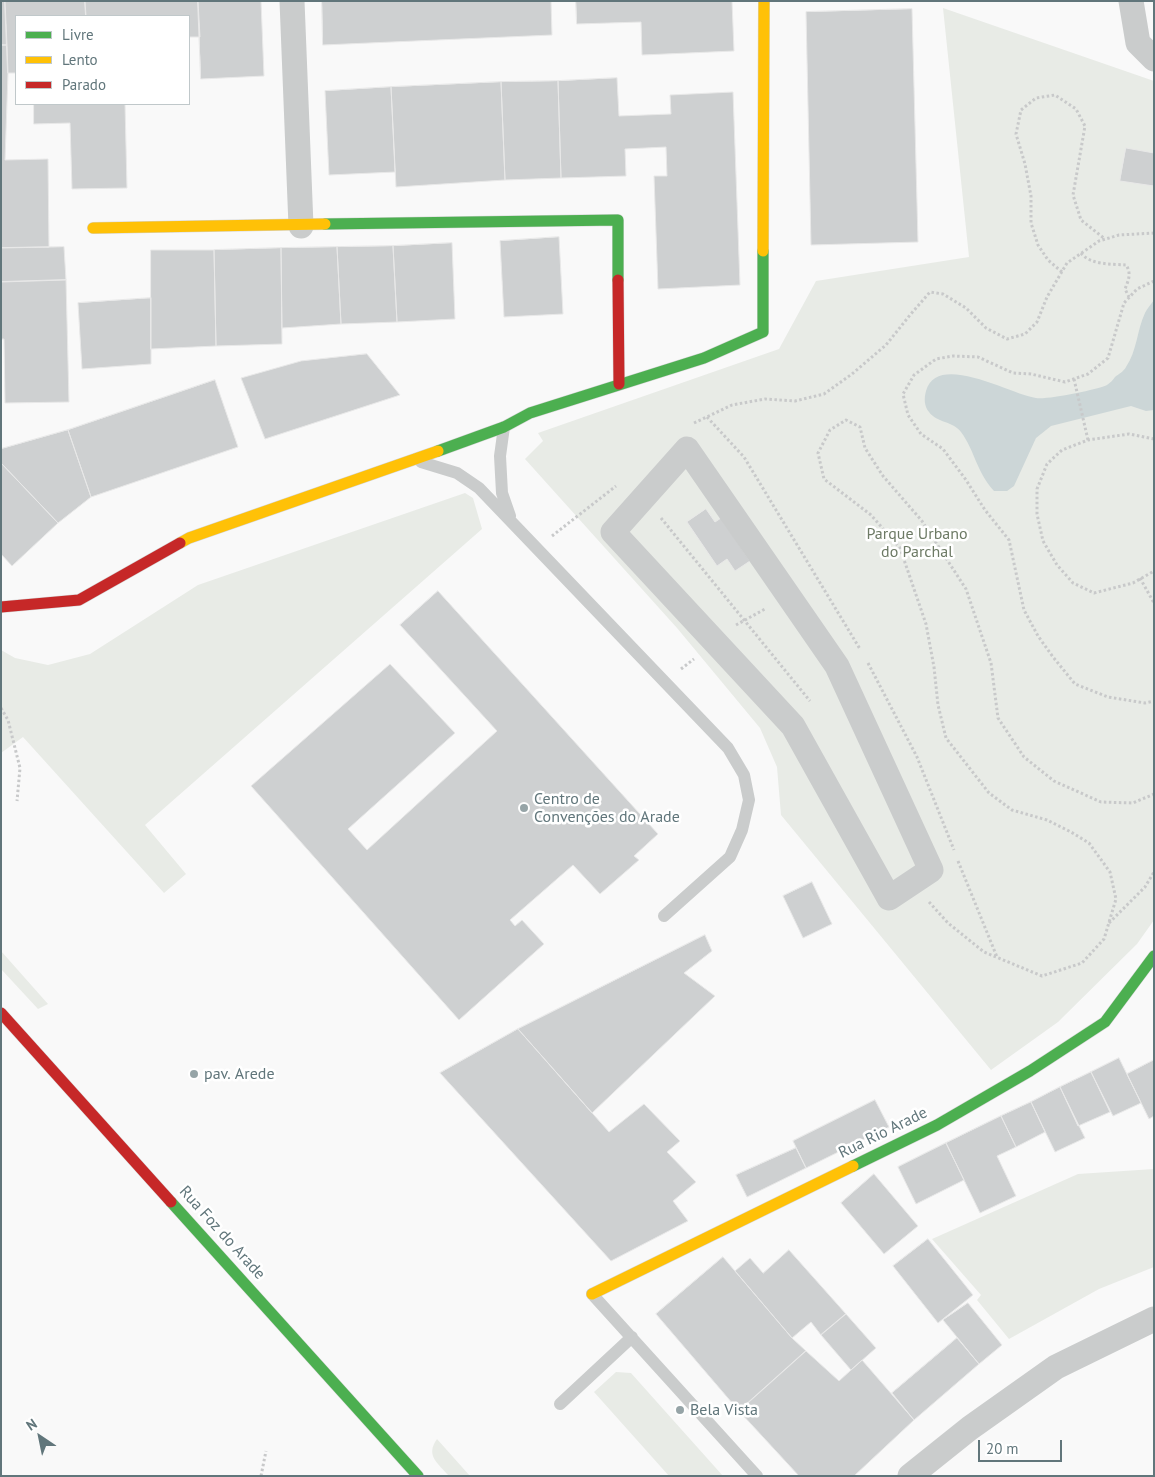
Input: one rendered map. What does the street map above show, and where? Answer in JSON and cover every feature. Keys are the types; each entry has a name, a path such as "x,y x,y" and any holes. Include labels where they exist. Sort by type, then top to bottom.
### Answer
{"street":[{"path":"292,1 301,226"},
{"path":"1,607 79,600 189,538 414,460 504,427 530,413 704,358 763,332 764,1"},
{"path":"1131,1 1138,43 1154,59"},
{"path":"93,228 618,220 619,384"},
{"path":"687,449 837,666 932,870 889,898 793,726 613,532 644,497 687,449"},
{"name":"Rua Rio Arade","path":"592,1294 937,1125 1030,1071 1105,1022 1154,956"},
{"name":"Rua Foz do Arade","path":"1,1013 418,1476"},
{"path":"910,1476 970,1428 1056,1367 1154,1319"}],"lane":[{"path":"504,427 500,456 502,493 512,520"},
{"path":"414,460 457,473 479,488 538,547 728,748 744,775 749,800 742,830 730,857 664,916"},
{"path":"592,1294 756,1476"},
{"path":"560,1404 632,1337"}],"path":[{"path":"1062,272 1048,260 1038,246 1031,223 1031,196 1025,164 1016,134 1021,110 1036,98 1055,95 1076,109 1085,126 1073,194 1081,220 1105,239"},
{"path":"686,427 732,405 765,399 795,400 824,394 852,374 886,345 930,292 943,294 959,303 986,328 1007,339 1025,334 1037,322 1047,296 1067,263 1099,241 1119,235 1154,233"},
{"path":"1082,253 1085,258 1094,262 1126,265 1129,270 1129,279 1125,289 1129,297"},
{"path":"1154,281 1137,289 1124,304 1108,358 1088,374 1065,382 1013,372 978,357 954,356 936,359 914,375 903,394 908,414 921,434 943,450 966,480 985,510 1009,540 1024,610 1052,657 1075,684 1108,697 1145,703 1154,701"},
{"path":"1074,379 1088,440"},
{"path":"913,882 948,923 984,952 1042,976 1082,963 1104,939 1116,899 1110,872 1090,843 1047,820 1012,810 989,793 946,738 938,705 934,667 926,624 900,548 871,515 824,479 818,453 830,430 846,420 860,427 865,448 883,476 922,521 966,589 991,663 998,718 1024,757 1054,781 1101,802 1133,802 1154,794"},
{"path":"1154,439 1129,434 1088,440 1062,450 1047,464 1037,489 1036,514 1043,541 1057,564 1074,583 1094,593 1133,583 1154,571"},
{"path":"538,547 627,476 811,702"},
{"path":"1140,578 1154,603"},
{"path":"1,708 8,720 20,768 18,801"},
{"path":"1109,923 1145,887 1154,872"},
{"path":"262,1476 266,1451"}],"green space":[{"name":"Parque Urbano do Parchal","path":"943,8 1154,81 1154,920 1137,944 1058,1022 991,1070 781,815 777,767 760,728 677,628 525,459 543,441 538,433 779,349 816,281 969,257"},
{"path":"465,493 473,498 482,529 145,825 186,874 164,893 23,737 1,753 1,650 15,658 48,665 90,654 198,585"},
{"path":"1,951 48,1004 38,1009 1,969"},
{"path":"1154,1169 1154,1267 1099,1289 1009,1339 977,1300 981,1295 932,1239 1078,1174"},
{"path":"616,1372 631,1373 723,1476 669,1476 594,1392"},
{"path":"437,1439 470,1476 449,1476 434,1459 432,1450"}],"shaded area":[{"path":"1154,300 1154,410 1146,411 1131,406 1051,426 1036,438 1014,486 1007,491 994,491 979,469 970,446 958,428 932,416 926,407 926,391 933,380 944,375 976,378 1036,398 1050,398 1072,394 1107,385 1124,370 1130,361 1142,320"}],"building":[{"path":"1,1 5,1 7,45 1,45"},
{"path":"5,1 85,1 86,15 15,15 15,73 8,73"},
{"path":"85,1 198,1 200,37 190,37 190,15 86,15"},
{"path":"198,1 261,1 264,76 201,79"},
{"path":"322,1 551,1 552,35 323,45"},
{"path":"576,1 732,1 734,51 642,55 641,22 577,24"},
{"path":"912,9 918,242 811,245 806,12"},
{"path":"1,45 7,45 8,73 5,160 48,159 49,247 1,248"},
{"path":"617,78 619,116 671,114 670,95 733,92 740,285 658,289 654,176 667,176 666,147 625,149 626,176 561,178 558,81"},
{"path":"558,81 561,178 505,180 501,82"},
{"path":"501,82 505,180 396,187 391,87"},
{"path":"391,87 395,172 329,175 325,91"},
{"path":"34,105 125,105 127,188 72,189 70,123 34,124"},
{"path":"1126,148 1154,153 1154,186 1120,181"},
{"path":"559,237 563,314 504,317 500,241"},
{"path":"452,243 455,319 397,322 393,246"},
{"path":"393,246 397,322 341,324 337,247"},
{"path":"64,247 66,280 1,282 1,248"},
{"path":"337,247 341,324 282,328 281,248"},
{"path":"281,248 282,344 216,346 214,250"},
{"path":"151,250 214,250 216,346 151,349"},
{"path":"66,280 69,402 5,403 4,339 1,339 1,282"},
{"path":"151,298 151,364 82,369 78,303"},
{"path":"367,354 400,395 265,439 241,378 301,361"},
{"path":"215,380 238,447 91,497 68,430"},
{"path":"68,430 91,497 58,523 1,463 1,449"},
{"path":"1,463 58,523 12,566 1,554"},
{"path":"706,509 715,522 721,518 750,561 735,571 727,559 717,566 687,522"},
{"name":"Centro de Convenções do Arade","path":"438,591 658,834 634,856 639,860 600,894 573,865 510,920 515,926 522,920 544,944 459,1020 251,786 390,664 455,733 348,829 367,850 497,731 400,625"},
{"path":"812,882 832,924 803,938 783,896"},
{"path":"705,935 712,951 684,973 715,996 592,1113 518,1029"},
{"path":"518,1029 609,1132 644,1104 680,1141 667,1152 696,1182 673,1201 688,1221 611,1261 440,1073"},
{"path":"1119,1058 1141,1103 1113,1116 1091,1072"},
{"path":"1154,1060 1154,1116 1149,1119 1127,1074"},
{"path":"1091,1072 1110,1112 1078,1126 1060,1087"},
{"path":"1060,1087 1085,1138 1055,1152 1031,1102"},
{"path":"875,1100 889,1127 806,1168 793,1141"},
{"path":"1031,1102 1045,1132 1016,1147 1001,1116"},
{"path":"1001,1116 1016,1147 997,1156 1016,1196 980,1213 946,1143"},
{"path":"946,1143 964,1180 916,1204 898,1167"},
{"path":"796,1148 806,1168 747,1197 736,1175"},
{"path":"874,1174 918,1226 884,1254 841,1203"},
{"path":"928,1239 973,1295 938,1323 893,1266"},
{"path":"789,1250 846,1314 821,1335 811,1322 792,1338 735,1271 750,1258 763,1273"},
{"path":"723,1257 792,1338 806,1351 739,1411 656,1314"},
{"path":"968,1303 1002,1345 979,1364 943,1320"},
{"path":"846,1314 876,1348 851,1370 821,1335"},
{"path":"957,1338 979,1364 914,1420 892,1393"},
{"path":"806,1351 839,1381 862,1360 914,1420 854,1476 799,1476 739,1411"}],"traffic: fast":[{"path":"325,224 618,220 618,280"},
{"path":"438,451 504,427 530,413 704,358 763,332 763,251"},
{"path":"853,1166 937,1125 1030,1071 1105,1022 1154,956"},
{"path":"171,1202 418,1476"}],"traffic: slow":[{"path":"763,251 764,1"},
{"path":"93,228 325,224"},
{"path":"180,543 189,538 438,451"},
{"path":"592,1294 853,1166"}],"traffic: jam":[{"path":"618,280 619,384"},
{"path":"1,607 79,600 180,543"},
{"path":"1,1013 171,1202"}],"place":[{"name":"Centro de Convenções do Arade","path":"524,808"},
{"name":"pav. Arede","path":"194,1074"},
{"name":"Bela Vista","path":"680,1410"}]}
